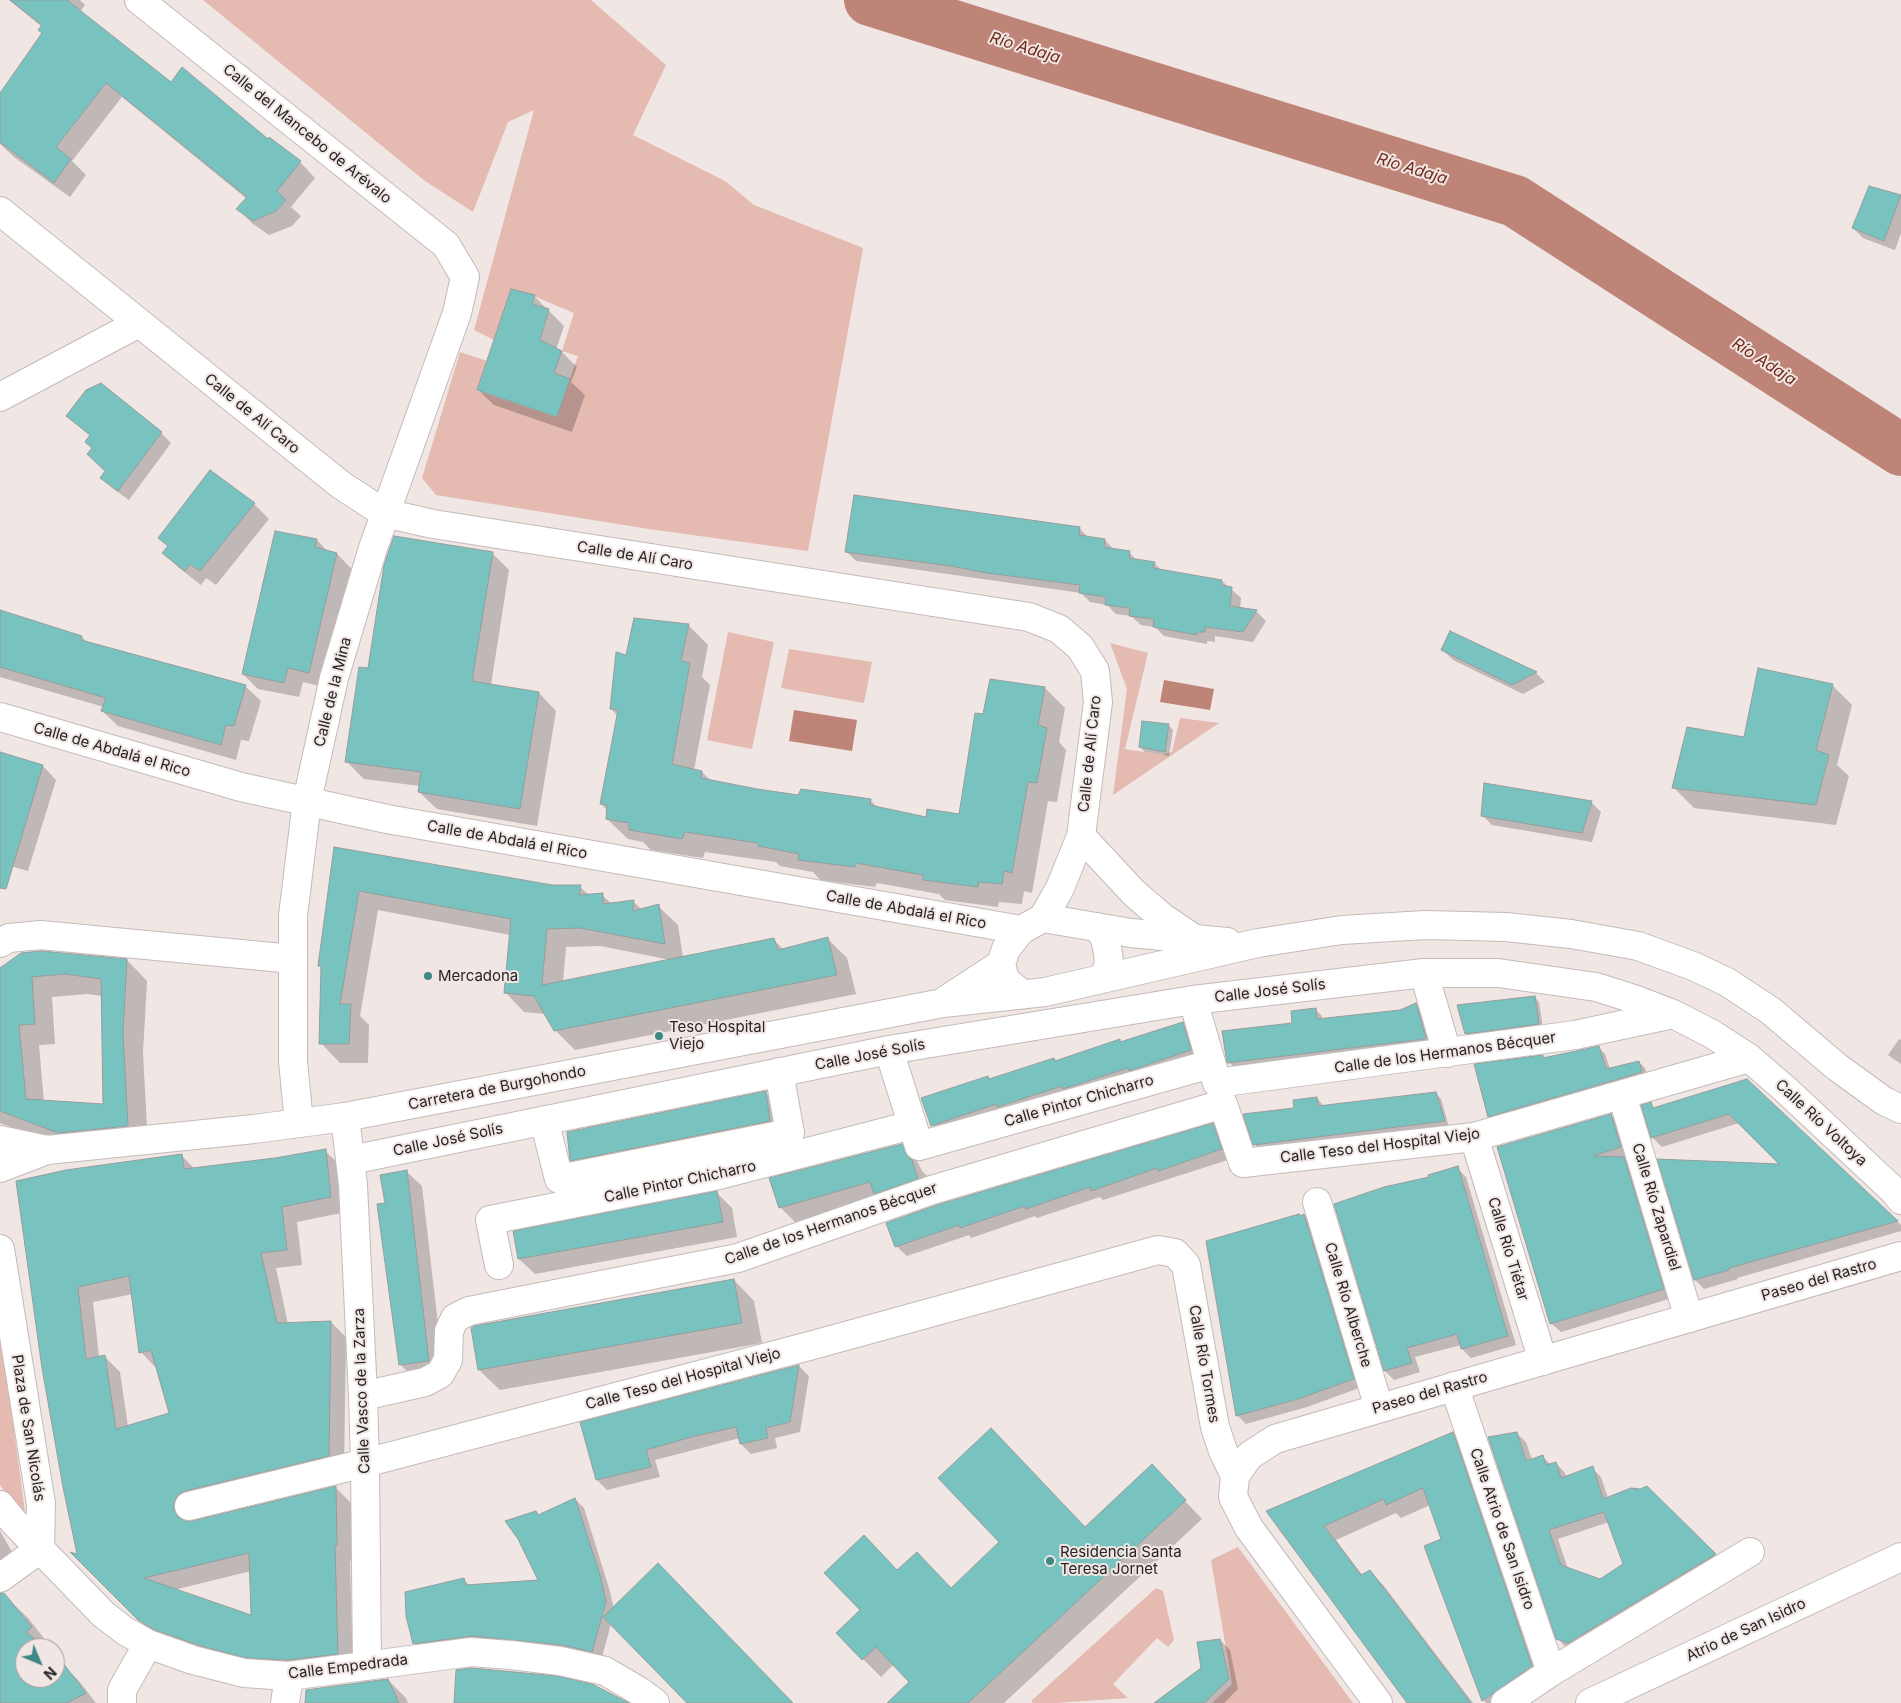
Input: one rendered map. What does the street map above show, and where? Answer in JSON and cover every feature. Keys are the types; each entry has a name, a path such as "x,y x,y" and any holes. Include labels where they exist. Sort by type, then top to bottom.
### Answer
{"street":[{"name":"Calle del Mancebo de Arévalo","path":"139,0 446,245 465,277"},
{"name":"Calle de Alí Caro","path":"0,211 341,485 384,513 443,526 1029,617 1059,628 1080,647 1095,671 1098,702 1081,836 1060,888 1032,924"},
{"name":"Calle de la Mina","path":"299,1123 293,1061 292,959 294,916 307,801 334,678 384,513 457,312 465,277"},
{"path":"0,397 139,323"},
{"name":"Calle de Abdalá el Rico","path":"0,717 232,784 387,819 1032,924"},
{"path":"1081,836 1134,893 1162,917 1196,940"},
{"path":"1258,943 1131,934 1096,927 1032,924 1006,949 1002,964 1005,980 1022,994 1046,992 1258,943 1342,930 1425,925 1506,927 1571,934 1638,946 1693,966 1727,982 1771,1011 1837,1067 1884,1101 1901,1109"},
{"path":"1096,927 1105,938 1108,953 1109,965 1102,979"},
{"path":"0,943 10,938 41,935 292,959"},
{"name":"Carretera de Burgohondo","path":"943,1003 1002,964"},
{"path":"1424,973 1447,1053"},
{"name":"Calle José Solís","path":"351,1160 890,1050 1193,1000 1424,973 1498,973 1596,987 1634,998 1673,1014 1712,1034 1749,1058"},
{"name":"Carretera de Burgohondo","path":"0,1168 47,1150 344,1117 943,1003 1022,994"},
{"name":"Calle Teso del Hospital Viejo","path":"1193,1000 1217,1084 1243,1163 1474,1138 1749,1058"},
{"name":"Calle de los Hermanos Bécquer","path":"363,1396 425,1382 440,1374 448,1360 449,1331 455,1318 469,1310 738,1258 932,1190 1217,1084 1576,1035 1673,1014"},
{"path":"890,1050 916,1135"},
{"name":"Calle Río Voltoya","path":"1749,1058 1898,1194"},
{"path":"544,1120 559,1179 790,1133 778,1072"},
{"name":"Calle Pintor Chicharro","path":"500,1265 490,1220 916,1135 1217,1084"},
{"name":"Calle Río Zapardiel","path":"1622,1095 1689,1318"},
{"name":"Calle Vasco de la Zarza","path":"344,1117 351,1160 363,1396 367,1666"},
{"name":"Calle Río Tiétar","path":"1474,1138 1543,1361"},
{"name":"Carretera de Burgohondo","path":"0,1140 47,1150"},
{"name":"Calle Río Alberche","path":"1317,1202 1380,1408"},
{"name":"Plaza de San Nicolás","path":"0,1249 41,1504 40,1549"},
{"name":"Calle Teso del Hospital Viejo","path":"188,1506 365,1463 813,1345 1158,1250 1176,1253"},
{"name":"Calle Río Tormes","path":"1176,1253 1186,1265 1215,1427 1234,1476"},
{"name":"Paseo del Rastro","path":"1234,1476 1249,1456 1275,1439 1901,1256"},
{"name":"Calle Atrio de San Isidro","path":"1454,1386 1551,1672"},
{"path":"1234,1476 1233,1498 1249,1528 1378,1703"},
{"path":"0,1505 40,1549 0,1578"},
{"name":"Calle Empedrada","path":"40,1549 103,1614 125,1631 148,1644 193,1660 244,1673 289,1676 471,1652 560,1661 605,1671 655,1703"},
{"path":"1506,1703 1551,1672 1750,1552"},
{"name":"Atrio de San Isidro","path":"1590,1703 1901,1557"},
{"path":"122,1703 122,1690 148,1644"},
{"path":"285,1703 289,1676"}],"shaded area":[{"path":"203,0 591,0 666,65 633,135 725,181 754,205 863,248 808,551 649,529 436,495 422,478 460,352 487,361 477,391 556,417 578,356 562,351 574,313 529,294 511,290 494,340 474,330 534,110 508,122 473,212 425,181"},
{"path":"728,632 774,642 752,749 707,740"},
{"path":"1110,643 1148,653 1125,749 1162,755 1172,752 1180,718 1219,723 1113,795 1127,689"},
{"path":"789,649 872,662 864,703 781,688"},
{"path":"1164,680 1214,689 1210,710 1160,702"},
{"path":"794,710 857,720 852,751 789,741"},
{"path":"0,1328 23,1497 26,1520 0,1485"},
{"path":"1238,1547 1353,1703 1212,1703 1232,1684 1211,1560"},
{"path":"1156,1588 1163,1591 1174,1640 1168,1647 1157,1638 1113,1684 1128,1698 1055,1703 1033,1703 1031,1701"}],"building":[{"path":"10,0 67,0 171,82 182,67 268,139 269,137 301,161 277,191 286,200 276,211 253,221 236,209 247,197 106,83 56,147 71,159 54,183 0,142 0,93 42,33 38,30 42,25"},
{"path":"1869,186 1901,195 1884,241 1852,228"},
{"path":"511,289 535,295 532,304 549,309 540,340 562,351 554,373 570,379 557,417 477,390"},
{"path":"101,383 162,432 118,491 100,478 105,471 87,454 92,448 85,442 90,435 66,416 86,390"},
{"path":"210,470 255,503 200,571 190,564 185,571 162,553 168,546 158,538"},
{"path":"854,495 1080,527 1079,535 1105,539 1104,547 1130,551 1129,558 1155,562 1153,568 1222,580 1221,585 1232,587 1230,606 1257,610 1243,632 1205,627 1205,632 1197,632 1197,635 1153,627 1154,619 1129,616 1130,608 1105,605 1106,597 1079,593 1080,585 845,552"},
{"path":"275,531 317,539 315,547 337,553 309,673 288,668 284,683 242,674"},
{"path":"394,536 493,552 472,681 539,692 520,809 418,792 421,772 345,762 359,667 368,668 384,565"},
{"path":"0,610 82,636 81,640 246,685 234,726 226,725 221,745 101,711 106,698 0,667"},
{"path":"634,618 689,624 681,661 690,663 672,764 702,771 701,778 757,789 798,795 801,789 871,799 870,805 926,817 927,809 959,814 975,713 983,714 990,679 1045,687 1038,725 1047,728 1037,783 1028,782 1012,873 1004,871 1002,884 979,882 978,887 923,880 923,875 856,863 855,867 798,860 799,854 758,846 758,843 685,832 682,839 629,830 629,823 606,819 607,805 600,804 618,710 610,709 616,652 626,655"},
{"path":"1450,631 1537,672 1512,685 1441,650"},
{"path":"1758,668 1833,684 1816,750 1829,755 1816,805 1672,788 1687,727 1744,737"},
{"path":"1142,721 1169,724 1165,752 1139,747"},
{"path":"0,752 43,765 6,889 0,888"},
{"path":"1484,783 1592,801 1582,833 1481,816"},
{"path":"334,847 552,885 581,885 579,895 603,893 603,904 634,900 633,911 659,904 665,944 580,928 547,929 542,985 774,938 778,950 828,937 837,975 554,1031 534,996 504,993 511,919 359,891 340,1004 351,1004 349,1044 319,1044 321,966 318,966"},
{"path":"41,951 127,959 123,1032 128,1126 58,1133 0,1111 0,968 21,953","holes":["65,974 101,979 103,1104 26,1099 19,1025 35,1024 32,977"]},
{"path":"1535,996 1539,1024 1465,1034 1457,1005"},
{"path":"1416,1003 1426,1038 1424,1039 1227,1063 1222,1031 1292,1023 1291,1011 1316,1008 1317,1019 1400,1010"},
{"path":"1183,1022 1191,1050 1129,1071 1128,1068 1063,1089 1062,1086 997,1107 996,1104 931,1126 921,1098 988,1076 989,1079 1054,1058 1055,1061 1120,1039 1120,1042"},
{"path":"1599,1046 1606,1069 1639,1061 1642,1072 1488,1117 1474,1064 1543,1055 1543,1058"},
{"path":"1747,1079 1898,1221 1729,1268 1729,1270 1694,1280 1657,1159 1779,1164 1729,1114 1651,1138 1641,1105 1651,1102 1653,1108"},
{"path":"766,1091 770,1121 570,1161 567,1132"},
{"path":"1436,1092 1445,1121 1253,1145 1243,1114 1294,1108 1293,1100 1317,1097 1318,1106"},
{"path":"1611,1114 1621,1147 1593,1156 1624,1157 1664,1289 1550,1324 1497,1147"},
{"path":"1213,1123 1222,1149 1158,1171 1157,1168 1091,1191 1090,1187 1026,1209 1025,1206 960,1228 959,1225 895,1247 886,1223 937,1205"},
{"path":"902,1144 908,1157 912,1160 918,1179 874,1194 870,1182 779,1208 769,1178"},
{"path":"326,1149 331,1197 282,1207 287,1250 261,1253 277,1323 331,1321 329,1456 185,1491 178,1495 174,1502 174,1510 178,1517 185,1521 192,1521 336,1486 337,1546 335,1546 338,1654 288,1660 246,1658 198,1645 155,1630 138,1620 70,1552 77,1554 42,1368 16,1181 66,1170 182,1154 184,1169 275,1158","holes":["129,1276 139,1353 151,1350 169,1413 116,1429 105,1355 86,1359 78,1287","249,1553 251,1615 144,1578"]},
{"path":"1458,1166 1508,1336 1461,1349 1457,1334 1407,1348 1412,1363 1384,1371 1334,1204 1384,1187 1429,1177 1428,1175"},
{"path":"407,1170 429,1361 399,1365 377,1204 385,1203 380,1175"},
{"path":"717,1191 723,1222 518,1259 513,1231"},
{"path":"1299,1214 1300,1216 1304,1214 1354,1379 1298,1399 1236,1416 1206,1241"},
{"path":"734,1279 742,1323 478,1370 471,1328 474,1326"},
{"path":"799,1365 790,1422 766,1428 768,1438 740,1444 736,1427 695,1436 646,1450 651,1467 596,1480 580,1422"},
{"name":"Residencia Santa Teresa Jornet","path":"991,1428 1085,1527 1152,1464 1186,1500 968,1703 887,1703 909,1682 876,1647 862,1660 836,1633 860,1610 824,1573 864,1535 897,1570 917,1552 951,1588 999,1542 938,1478"},
{"path":"1453,1432 1532,1666 1482,1701 1424,1546 1441,1539 1423,1488 1386,1505 1384,1499 1324,1526 1361,1575 1370,1570 1471,1703 1407,1703 1266,1511"},
{"path":"1517,1432 1526,1461 1543,1455 1546,1465 1556,1462 1561,1478 1593,1466 1603,1499 1631,1488 1640,1489 1647,1486 1716,1554 1568,1643 1556,1639 1488,1437","holes":["1604,1512 1623,1564 1600,1579 1561,1565 1549,1530"]},
{"path":"575,1498 601,1578 606,1602 592,1652 562,1645 472,1636 413,1644 406,1616 405,1592 464,1578 466,1585 538,1580 518,1539 505,1521 536,1511 538,1515"},
{"path":"658,1563 793,1703 687,1703 603,1617"},
{"path":"0,1593 4,1593 32,1627 26,1632 34,1638 15,1638 15,1688 65,1688 65,1666 86,1693 67,1703 0,1703"},
{"path":"1220,1639 1229,1679 1204,1703 1154,1703 1201,1668 1197,1642"},
{"path":"471,1668 557,1676 592,1684 629,1703 454,1703 456,1670"},
{"path":"388,1679 399,1703 305,1703 306,1690"}],"waterway":[{"name":"Río Adaja","path":"870,0 1515,201 1901,450"}],"place":[{"name":"Mercadona","path":"428,976"},
{"name":"Teso Hospital Viejo","path":"659,1036"},
{"name":"Residencia Santa Teresa Jornet","path":"1050,1561"}]}
